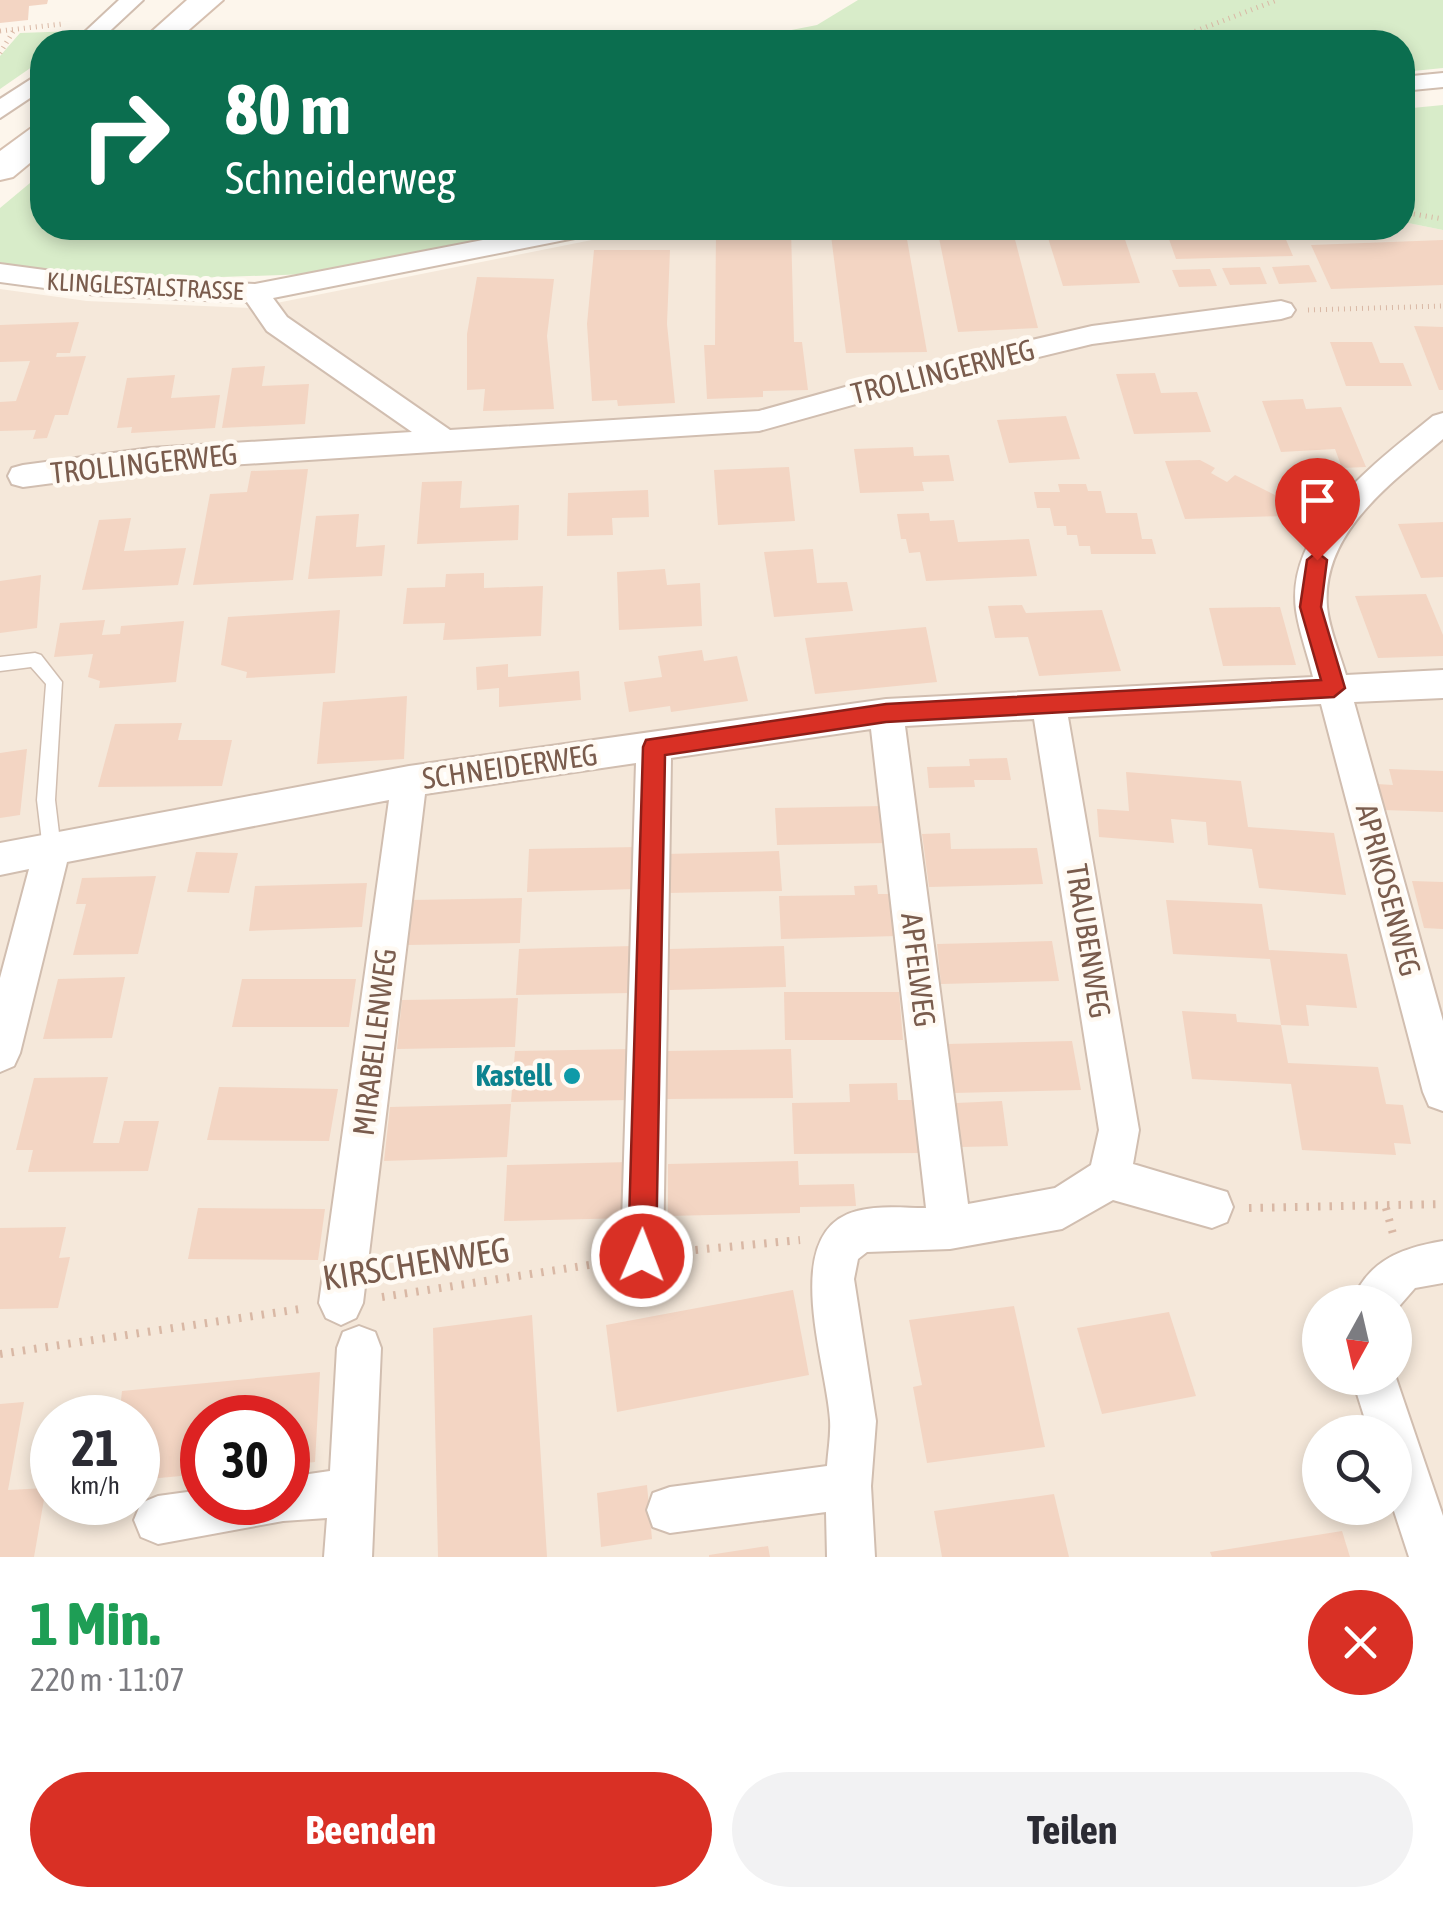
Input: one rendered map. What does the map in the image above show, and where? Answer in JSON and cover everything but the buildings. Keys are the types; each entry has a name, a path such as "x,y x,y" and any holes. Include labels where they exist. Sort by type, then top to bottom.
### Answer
{"street":[{"path":"85,30 132,0"},
{"path":"171,30 208,0"},
{"path":"1415,83 1443,80"},
{"path":"0,112 30,89"},
{"path":"0,169 30,145"},
{"name":"KLINGLESTALSTRASSE","path":"0,272 97,286 255,293 524,240"},
{"path":"255,293 277,324 444,440"},
{"name":"TROLLINGERWEG","path":"23,476 152,459 759,421 924,374 1092,335 1281,310"},
{"name":"APRIKOSENWEG","path":"1443,423 1357,495 1317,560 1311,607 1443,1092"},
{"name":"SCHNEIDERWEG","path":"0,859 408,782 886,713 1443,684"},
{"name":"TRAUBENWEG","path":"1048,702 1119,1130 1108,1178"},
{"name":"APFELWEG","path":"886,713 950,1228"},
{"path":"642,1256 654,747"},
{"name":"MIRABELLENWEG","path":"341,1303 408,782"},
{"path":"0,1054 52,850"},
{"path":"851,1557 848,1486 854,1422 832,1279 840,1246 859,1231 950,1228 1062,1208 1108,1178 1212,1208"},
{"path":"1389,1285 1404,1269 1443,1262"},
{"path":"348,1557 359,1348"},
{"path":"670,1510 848,1486"},
{"path":"310,1497 352,1490"},
{"path":"1412,1493 1433,1557"}],"lane":[{"path":"0,664 35,660 54,682 46,800 52,850"}],"path":[{"path":"1198,30 1277,0"},
{"path":"0,53 15,29"},
{"path":"0,30 31,30"},
{"path":"1415,214 1443,219"},
{"path":"1281,310 1443,306"},
{"path":"1212,1208 1386,1208 1443,1204"},
{"name":"KIRSCHENWEG","path":"0,1354 642,1256 790,1238 840,1246"}],"shaded area":[{"path":"1415,224 1443,230 1443,1557 0,1557 0,289 87,301 251,308 592,240 1415,240"}],"green space":[{"path":"858,0 1443,0 1443,68 1415,71 1415,30 792,30 817,25"},
{"path":"20,33 30,33 30,68 0,89 0,56"},
{"path":"1443,105 1443,230 1415,224 1415,108"},
{"path":"30,183 30,240 487,240 309,274 137,280 27,270 0,262 0,208"}],"place":[{"name":"Kastell","path":"572,1076"}],"route":[{"path":"642,1256 654,747 886,713 1334,688 1311,607 1317,560"}]}
